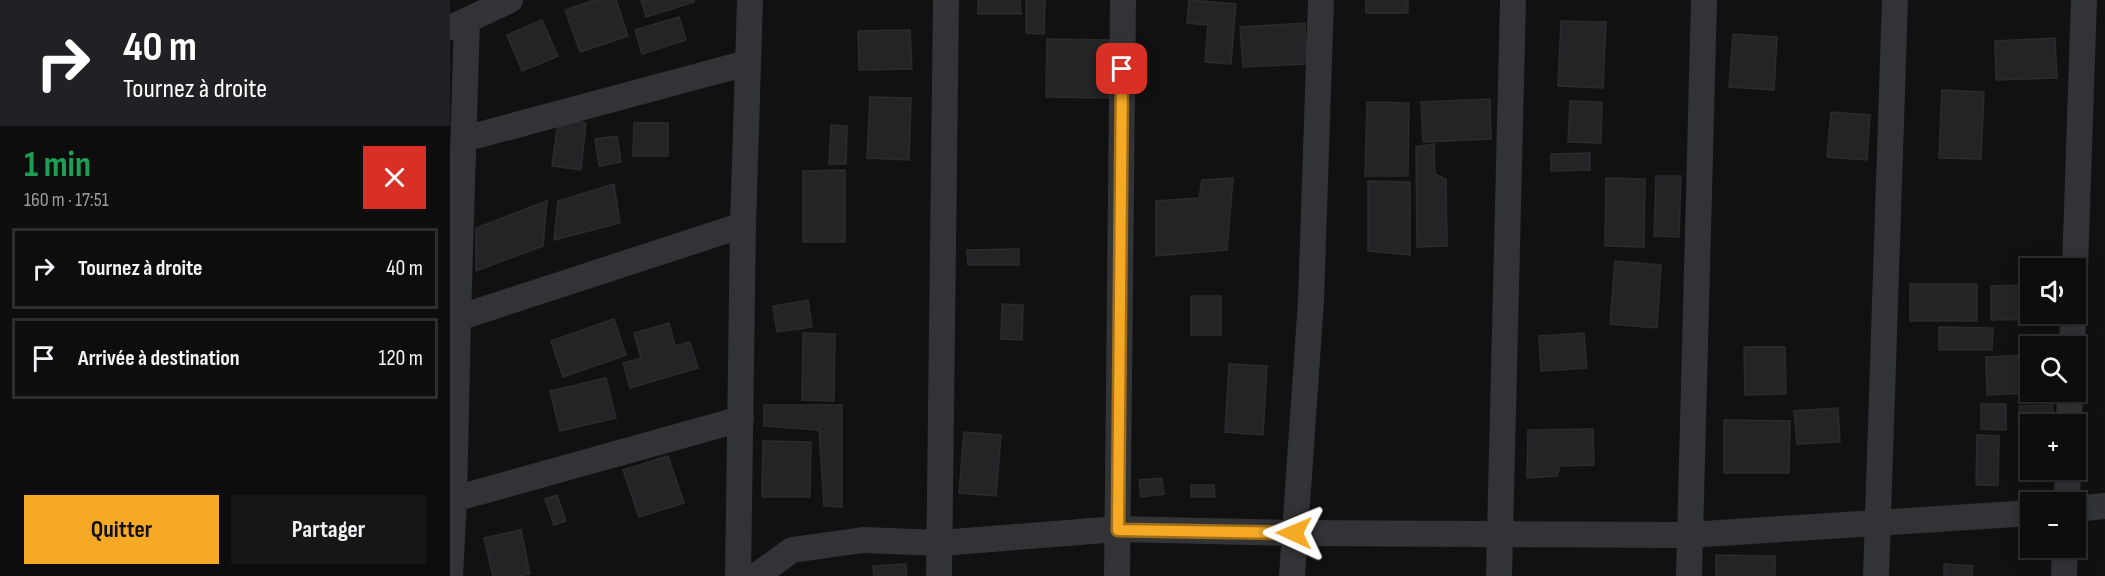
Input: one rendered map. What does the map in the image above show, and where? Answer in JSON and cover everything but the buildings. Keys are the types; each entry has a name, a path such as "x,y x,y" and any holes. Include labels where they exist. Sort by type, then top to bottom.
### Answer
{"street":[{"path":"450,576 464,139 459,24 510,0"},
{"path":"738,576 743,225 750,0"},
{"path":"939,576 946,0"},
{"path":"1117,576 1123,0"},
{"path":"1292,576 1311,301 1321,0"},
{"path":"1499,576 1513,0"},
{"path":"1689,576 1704,0"},
{"path":"1875,576 1895,0"},
{"path":"2075,258 2084,0"},
{"path":"464,139 747,63"},
{"path":"458,318 743,225"},
{"path":"454,499 741,419"},
{"path":"2086,508 2105,506"},
{"path":"756,576 792,550 863,540 941,543 1118,530 1689,535 2020,514"},
{"path":"2064,576 2065,558"}],"route":[{"path":"1122,69 1118,530 1294,533"}]}
